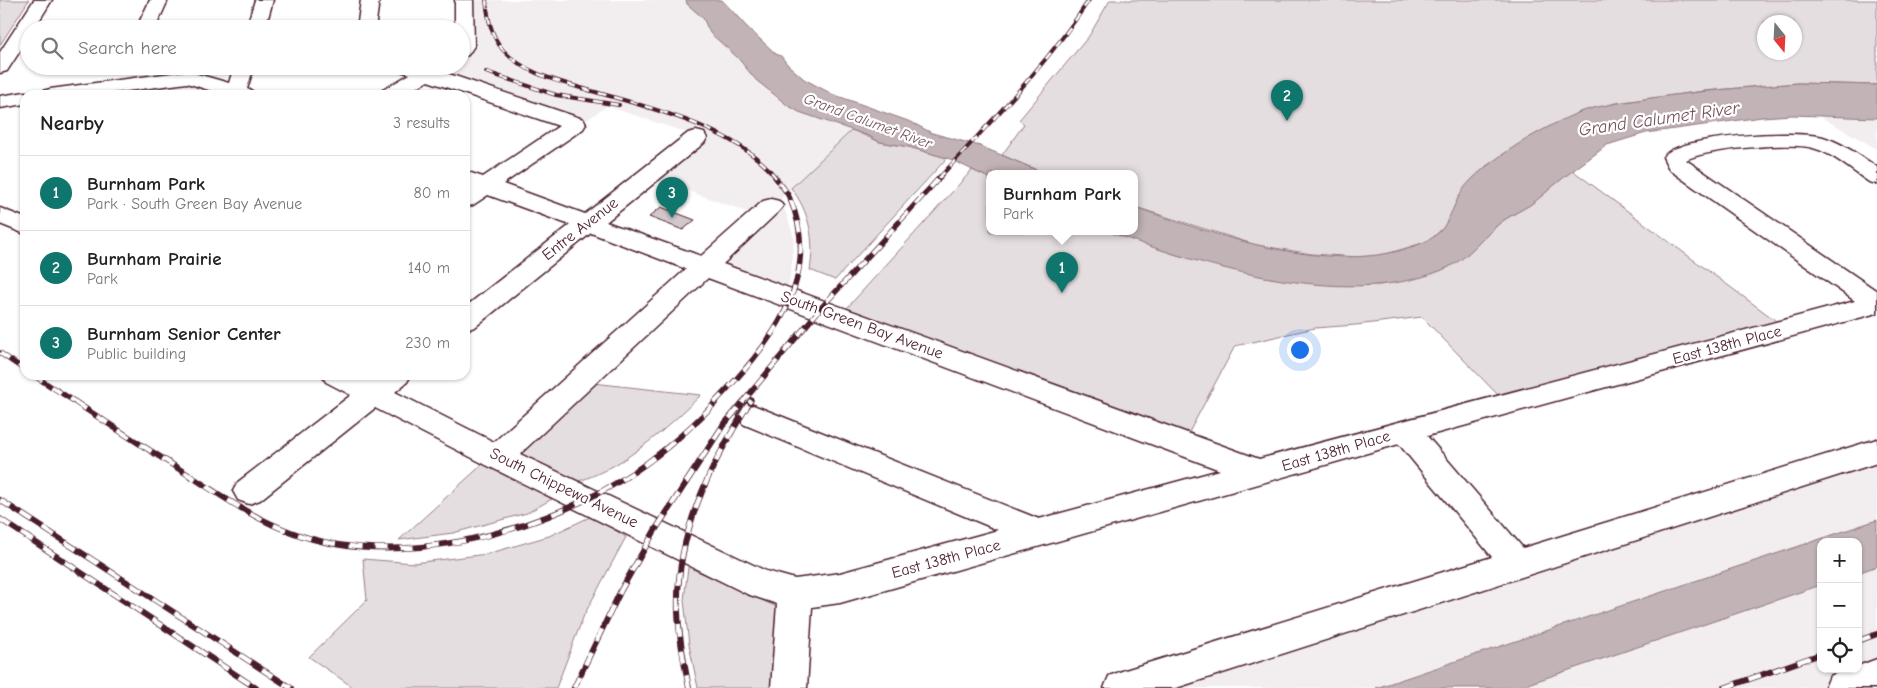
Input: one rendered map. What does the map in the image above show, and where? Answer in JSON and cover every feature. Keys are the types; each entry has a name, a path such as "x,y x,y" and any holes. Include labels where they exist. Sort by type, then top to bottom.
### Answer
{"street":[{"path":"30,20 43,0"},
{"path":"150,20 159,0"},
{"path":"258,20 264,0"},
{"path":"367,20 370,0"},
{"path":"464,0 464,20"},
{"path":"0,66 20,35"},
{"path":"116,90 124,75"},
{"path":"240,90 243,75"},
{"path":"397,90 423,75"},
{"path":"445,75 575,124 472,188"},
{"path":"116,90 187,77 230,90"},
{"path":"0,102 20,99"},
{"name":"Entre Avenue","path":"470,317 696,138"},
{"path":"1877,177 1819,142 1806,139 1738,143 1685,150 1674,157 1677,164 1686,172 1877,304"},
{"name":"South Green Bay Avenue","path":"472,188 588,223 1259,472"},
{"path":"497,457 771,206"},
{"path":"0,215 20,225"},
{"name":"East 138th Place","path":"795,594 840,588 1405,431 1877,304"},
{"name":"South Chippewa Avenue","path":"364,380 386,384 497,457 759,584 795,594"},
{"path":"249,491 386,384"},
{"path":"753,416 1038,533"},
{"path":"1405,431 1517,564"},
{"path":"1122,688 1877,451"},
{"path":"789,688 795,594"},
{"path":"1843,688 1877,676"}],"shaded area":[{"path":"0,0 29,0 0,45"},
{"path":"466,0 686,0 687,4 703,18 710,33 737,57 756,80 774,96 787,105 816,118 852,130 781,198 794,237 787,294 703,264 756,215 649,177 700,137 607,106 581,124 435,75 470,75 470,20 464,20"},
{"path":"1110,0 1877,0 1877,85 1798,83 1703,91 1616,103 1580,112 1531,137 1486,166 1443,228 1429,241 1383,255 1358,257 1312,254 1256,245 1138,208 1138,170 1037,170 1002,155 1024,124 1019,120 1089,36"},
{"path":"176,86 186,90 151,90"},
{"path":"1819,116 1877,118 1877,149"},
{"path":"852,130 880,142 909,147 947,158 835,280 810,270 812,248 810,227 803,207 791,188"},
{"path":"972,170 986,177 986,235 1119,235 1177,255 1271,278 1332,284 1380,285 1433,273 1450,266 1466,255 1502,221 1531,204 1572,170 1779,323 1501,398 1422,317 1315,328 1235,346 1187,436 847,308"},
{"path":"584,382 701,395 645,445 613,466 579,481 511,449"},
{"path":"1877,454 1877,688 1146,688"},
{"path":"484,463 552,499 527,513 453,533 399,540"},
{"path":"592,516 626,537 584,615 556,688 354,688 309,657 367,600 363,559 414,563 487,554 549,536"},
{"path":"688,567 786,611 773,688 698,688 689,645 684,600"}],"water":[{"name":"Grand Calumet River","path":"686,0 722,0 747,27 804,79 832,94 911,122 932,133 980,146 1037,170 986,170 986,177 950,159 909,147 880,142 869,136 799,112 787,105 756,80 737,57 710,33 703,18 687,4"},
{"name":"Grand Calumet River","path":"1798,83 1877,85 1877,118 1792,115 1762,117 1646,133 1607,145 1534,202 1500,223 1456,263 1411,280 1369,285 1325,285 1279,279 1189,259 1119,235 1138,235 1138,208 1199,229 1272,248 1308,254 1345,257 1379,255 1411,247 1432,238 1440,232 1446,224 1462,191 1471,180 1499,157 1551,125 1580,112 1607,105 1725,89"},
{"path":"1877,520 1877,566 1862,572 1862,538 1823,538"},
{"path":"1817,540 1817,586 1516,688 1376,688"}],"building":[{"path":"661,207 695,220 683,230 649,217"}],"railway":[{"path":"486,0 489,20 499,45 511,58 529,70 570,85 659,110 686,120 738,145 759,160 776,178"},
{"path":"939,178 1037,70 1089,0"},
{"path":"486,72 556,95 619,105"},
{"path":"714,403 734,382 771,336 785,311 795,285 800,257 799,229 789,196 775,177"},
{"path":"742,403 820,309 940,177"},
{"path":"0,353 20,367"},
{"path":"41,380 77,403"},
{"path":"75,402 230,501 278,527 331,543 373,548 417,547 462,541 505,531 548,516 587,499 636,471 672,444 716,402"},
{"path":"574,688 621,590 654,532 722,427 743,402"},
{"path":"689,688 678,612 682,556 698,502 709,476 721,451 750,402"},
{"path":"0,500 291,688"},
{"path":"0,519 256,688"},
{"path":"1862,640 1877,634"},
{"path":"1724,688 1817,655"}],"place":[{"name":"Burnham Prairie","path":"1287,121"},
{"name":"Burnham Senior Center","path":"672,218"},
{"name":"Burnham Park","path":"1062,293"}]}
